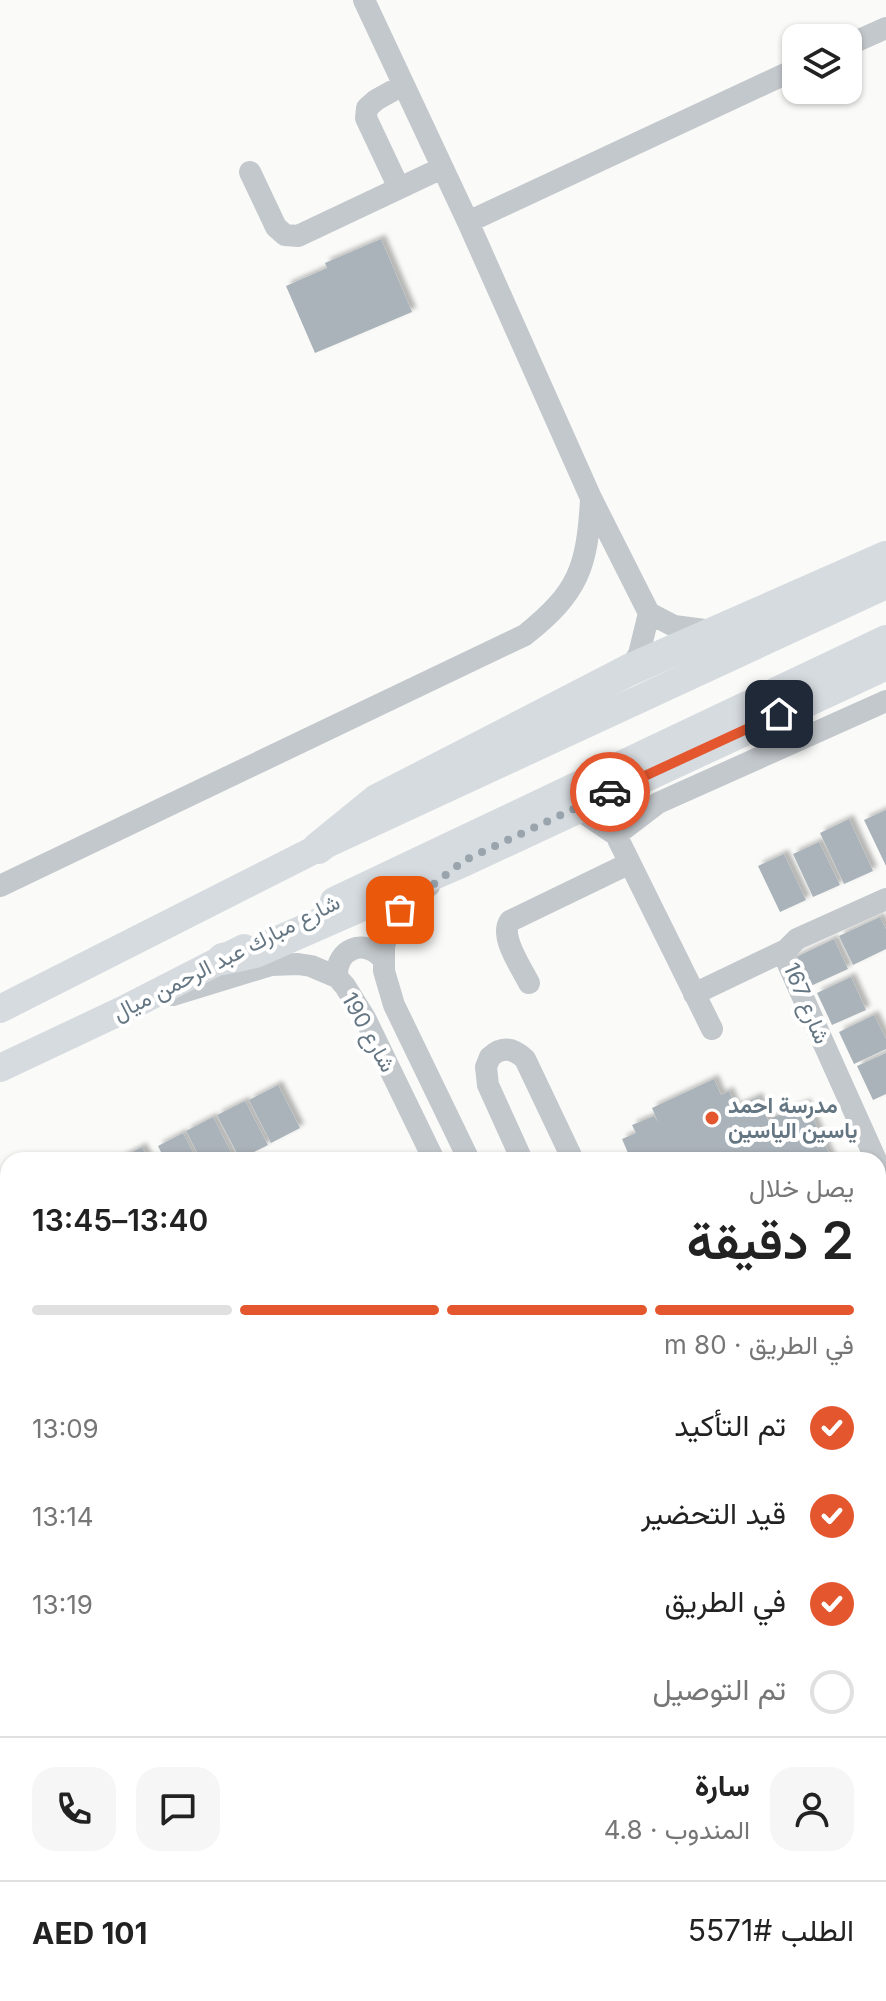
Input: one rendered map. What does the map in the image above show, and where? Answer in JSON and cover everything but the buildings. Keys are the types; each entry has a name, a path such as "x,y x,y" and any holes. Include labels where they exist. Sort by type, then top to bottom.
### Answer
{"highway":[{"path":"318,848 377,800 629,670 886,557"},
{"path":"223,959 255,952 465,860 886,664"}],"main road":[{"path":"0,1009 318,848 886,585"},
{"name":"شارع مبارك عبد الرحمن ميال","path":"0,1068 123,1010 297,919 886,639"}],"street":[{"path":"364,0 468,222 591,498 649,613 674,626 721,631"},
{"path":"862,39 886,28"},
{"path":"468,222 782,76"},
{"path":"399,188 366,118 367,108 403,85"},
{"path":"250,172 276,227 285,235 298,236 442,168"},
{"path":"0,886 525,635 563,600 585,561 591,498"},
{"path":"629,670 639,654 649,613"},
{"path":"616,835 658,803 886,701"},
{"path":"616,835 620,788"},
{"path":"576,808 616,835 712,1029"},
{"name":"شارع 190","path":"465,860 400,910 387,933 383,959 386,983 394,1005 465,1152"},
{"path":"529,983 506,934 510,921 630,863"},
{"name":"شارع 167","path":"872,1152 788,964 786,950 797,939 886,899"},
{"path":"337,977 338,961 349,950 364,947 383,959"},
{"path":"694,994 786,950"},
{"name":"شارع 190","path":"123,1010 271,965 298,964 324,970 337,977 365,1018 430,1152"},
{"path":"518,1152 486,1075 490,1057 504,1049 525,1059 569,1152"}],"way so far":[{"path":"400,910 465,860 610,792"}],"place":[{"name":"مدرسة احمد ياسين الياسين","path":"712,1118"}],"route":[{"path":"610,792 779,714"}]}
